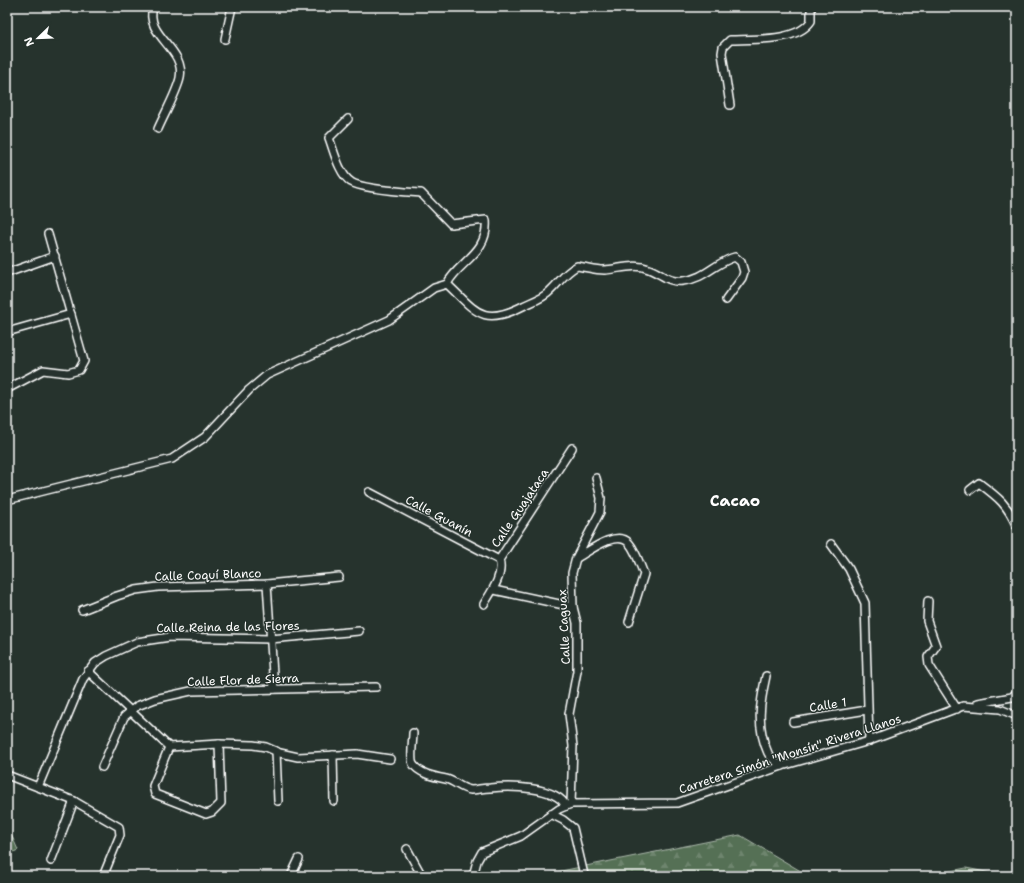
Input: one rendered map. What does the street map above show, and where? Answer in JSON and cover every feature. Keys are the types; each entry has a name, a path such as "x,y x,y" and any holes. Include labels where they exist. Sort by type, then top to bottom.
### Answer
{"street":[{"path":"153,7 151,16 152,24 178,61 180,78 158,129"},
{"path":"226,40 232,7"},
{"path":"730,106 722,53 723,47 730,40 781,36 801,31 811,21 811,7"},
{"path":"7,500 172,459 205,437 249,390 267,375 390,320 434,288 447,284 452,274 475,255 487,230 486,220 451,224 421,193 388,190 351,182 344,174 329,138 348,119"},
{"path":"7,389 43,370 68,373 79,370 84,361 48,234"},
{"path":"7,273 55,256"},
{"path":"447,284 478,313 494,317 506,314 549,292 564,273 577,266 603,270 632,266 649,269 670,281 684,281 714,270 726,260 735,257 741,262 744,272 726,300"},
{"path":"7,332 71,314"},
{"name":"Calle Guajataca","path":"484,604 494,590 501,567 499,560 572,448"},
{"name":"Calle Caguax","path":"569,805 573,746 569,714 577,671 577,623 573,607 572,573 576,558 600,512 601,498 596,478"},
{"path":"970,490 979,483 1002,501 1011,514 1017,527"},
{"name":"Calle Guanín","path":"369,492 499,560"},
{"path":"576,558 612,538 622,538 629,543 644,574 630,622"},
{"path":"831,544 848,569 865,603 869,741"},
{"name":"Calle Coquí Blanco","path":"82,610 123,594 158,587 267,584 339,577"},
{"path":"267,584 274,690"},
{"path":"494,590 573,607"},
{"path":"928,601 927,622 936,646 928,657 929,665 963,706 1012,697 1017,692"},
{"name":"Calle Reina de las Flores","path":"38,787 83,679 95,663 106,656 145,640 170,637 270,639 359,631"},
{"path":"88,671 169,747 219,744 253,745 298,756 357,754 390,759"},
{"path":"766,676 759,709 760,722 768,755 782,766"},
{"name":"Calle Flor de Sierra","path":"129,711 155,699 191,691 376,687"},
{"name":"Carretera Simón \"Monsín\" Rivera Llanos","path":"473,876 477,861 482,852 520,836 551,814 569,805 677,803 782,766 869,741 963,706 1000,708 1017,716"},
{"name":"Calle 1","path":"793,722 867,710"},
{"path":"102,767 124,717 129,711"},
{"path":"413,733 412,762 417,768 428,775 451,780 470,790 490,788 528,788 558,795 569,805"},
{"path":"169,747 153,786 155,794 206,814 216,809 221,803 219,744"},
{"path":"276,751 278,801"},
{"path":"333,755 334,801"},
{"path":"7,775 74,801 119,827 120,835 104,874"},
{"path":"51,861 74,801"},
{"path":"551,814 563,820 573,828 584,875"},
{"path":"407,849 422,876"},
{"path":"291,876 299,859"}],"green space":[{"path":"7,825 18,850 7,855"},
{"path":"740,835 809,876 541,876 541,875"},
{"path":"966,868 1006,876 925,876"}],"district":[{"name":"Cacao","path":"735,500"}]}
